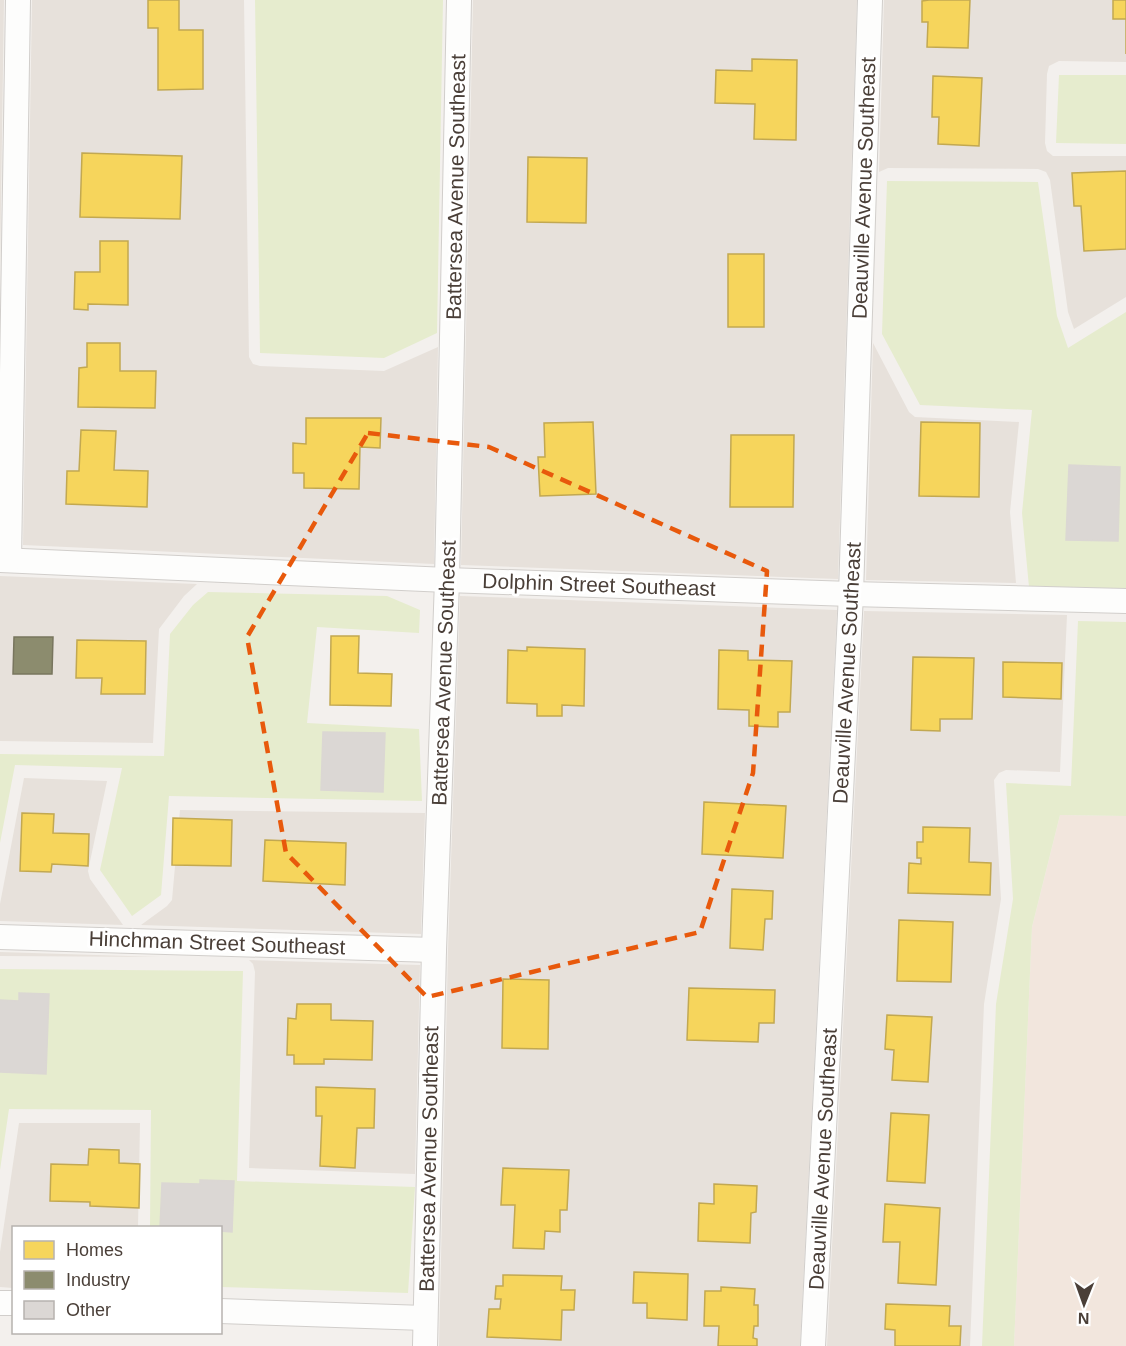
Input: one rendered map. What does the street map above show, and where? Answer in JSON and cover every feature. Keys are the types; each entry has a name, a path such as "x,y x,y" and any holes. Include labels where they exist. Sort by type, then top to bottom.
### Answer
{"street":[{"path":"5,560 18,0"},
{"name":"Battersea Avenue Southeast","path":"425,1346 434,950 447,580 459,0"},
{"name":"Deauville Avenue Southeast","path":"813,1346 851,594 870,0"},
{"name":"Dolphin Street Southeast","path":"5,560 447,580 1126,601"},
{"name":"Hinchman Street Southeast","path":"0,937 434,950"},
{"path":"222,1311 425,1318"}],"highlighted area":[{"path":"368,433 489,447 767,571 753,773 700,932 427,997 286,853 247,637"}],"shaded area":[{"path":"0,0 4,0 0,272"},
{"path":"32,0 244,0 249,357 253,364 260,366 384,371 438,347 434,564 23,545"},
{"path":"473,0 857,0 838,579 461,565"},
{"path":"884,0 1126,0 1126,62 1059,61 1049,66 1045,143 1047,151 1053,156 1126,156 1126,297 1074,329 1068,312 1050,180 1046,172 1038,169 888,168 879,172"},
{"path":"873,343 909,412 915,417 1019,422 1010,512 1016,583 866,580"},
{"path":"0,576 197,584 184,596 159,629 153,743 0,741"},
{"path":"460,596 837,610 800,1346 439,1346 448,950"},
{"path":"864,611 1067,615 1060,772 1006,770 999,773 994,780 1001,899 984,1004 970,1346 827,1346"},
{"path":"24,778 107,781 88,871 90,879 123,925 0,921 0,904"},
{"path":"180,810 425,813 421,934 141,925 172,900"},
{"path":"1060,815 1126,816 1126,1346 1014,1346 1032,927"},
{"path":"0,952 160,957 0,956"},
{"path":"249,960 420,965 415,1174 249,1168 255,972"},
{"path":"19,1123 140,1123 138,1226 12,1226 12,1288 0,1287 0,1252"}],"green space":[{"path":"255,0 443,0 437,333 384,358 260,353"},
{"path":"1059,75 1126,75 1126,144 1056,143"},
{"path":"887,181 1038,182 1057,316 1068,348 1126,312 1126,589 1029,587 1022,513 1032,410 920,405 882,334"},
{"path":"208,592 387,596 420,610 419,633 317,627 307,723 419,729 422,801 169,796 161,895 132,916 100,870 122,768 15,765 0,843 0,754 164,756 170,634 193,605"},
{"path":"1078,621 1126,622 1126,816 1060,815 1032,927 1014,1346 982,1346 996,1004 1013,899 1006,783 1071,786"},
{"path":"0,969 243,971 237,1181 415,1187 408,1293 222,1287 222,1226 150,1226 151,1110 9,1109 0,1170"}],"building: Homes":[{"path":"148,0 179,0 179,30 203,30 203,89 158,90 158,28 148,28"},
{"path":"970,0 968,48 927,47 928,22 922,22 922,1"},
{"path":"1113,0 1126,0 1126,19 1113,19"},
{"path":"752,59 797,60 796,140 754,139 755,104 715,103 716,70 752,71"},
{"path":"933,76 982,78 979,146 938,144 939,117 932,117"},
{"path":"82,153 182,156 180,219 80,217"},
{"path":"528,157 587,158 586,223 527,222"},
{"path":"1126,171 1126,249 1084,251 1081,206 1074,206 1072,173"},
{"path":"100,241 128,241 128,305 88,304 88,310 74,309 75,272 100,272"},
{"path":"728,254 764,254 764,327 728,327"},
{"path":"87,343 120,343 120,371 156,371 155,408 78,407 79,368 87,367"},
{"path":"306,418 381,418 380,448 360,447 359,489 304,488 304,473 293,473 293,443 306,444"},
{"path":"593,422 596,494 540,496 538,457 545,457 544,423"},
{"path":"921,422 980,423 979,497 919,496"},
{"path":"81,430 116,431 114,470 148,471 147,507 66,504 67,471 79,471"},
{"path":"731,435 794,435 793,507 730,507"},
{"path":"331,636 359,636 358,673 392,674 391,706 330,705"},
{"path":"77,640 146,641 145,694 101,694 102,678 76,678"},
{"path":"527,647 585,649 584,706 562,705 562,716 537,716 537,704 507,703 508,650 527,651"},
{"path":"719,650 748,651 748,660 792,661 790,712 778,712 778,727 749,726 749,710 718,709"},
{"path":"913,657 974,658 972,719 940,719 940,731 911,730"},
{"path":"1003,662 1062,663 1061,699 1003,697"},
{"path":"704,802 786,806 783,858 702,854"},
{"path":"22,813 54,814 53,833 89,834 88,866 52,864 51,872 20,871"},
{"path":"173,818 232,820 231,866 172,865"},
{"path":"923,827 970,828 969,862 991,863 990,895 908,893 909,863 921,864 921,858 917,858 917,842 923,842"},
{"path":"265,840 346,843 345,885 263,881"},
{"path":"732,889 773,891 772,919 765,919 763,950 730,948"},
{"path":"899,920 953,922 951,982 897,981"},
{"path":"503,979 549,980 548,1049 502,1048"},
{"path":"689,988 775,990 774,1023 759,1023 758,1042 687,1040"},
{"path":"297,1004 331,1004 331,1020 373,1021 372,1060 324,1059 324,1064 294,1064 294,1055 287,1055 288,1018 296,1019"},
{"path":"887,1015 932,1017 928,1082 892,1080 894,1050 885,1049"},
{"path":"316,1087 375,1089 374,1128 357,1128 355,1168 320,1166 322,1116 316,1116"},
{"path":"891,1113 929,1115 925,1183 887,1181"},
{"path":"89,1149 119,1150 119,1163 140,1164 139,1208 90,1206 90,1202 50,1201 51,1164 88,1165"},
{"path":"503,1168 569,1170 567,1210 560,1210 560,1232 545,1231 544,1249 513,1248 515,1205 501,1205"},
{"path":"714,1184 757,1186 756,1212 751,1213 750,1243 698,1241 699,1203 714,1204"},
{"path":"885,1204 940,1208 936,1285 898,1283 900,1242 883,1242"},
{"path":"634,1272 688,1274 687,1320 647,1318 647,1303 633,1303"},
{"path":"503,1275 562,1276 561,1290 575,1290 574,1310 562,1310 561,1340 487,1337 489,1309 500,1309 501,1299 495,1299 496,1286 503,1286"},
{"path":"721,1287 755,1289 754,1305 758,1305 758,1326 754,1326 753,1338 757,1339 757,1346 718,1346 719,1326 704,1326 705,1291 721,1291"},
{"path":"886,1304 950,1306 949,1326 961,1326 960,1346 895,1346 895,1330 885,1329"}],"building: Industry":[{"path":"14,637 53,637 52,674 13,674"}],"building: Other":[{"path":"1069,465 1120,467 1118,541 1066,540"},
{"path":"323,732 385,733 383,792 321,790"},
{"path":"19,993 49,994 46,1074 0,1072 0,1000 19,1001"},
{"path":"200,1180 234,1181 232,1232 222,1231 222,1226 160,1226 162,1183 200,1184"}]}
